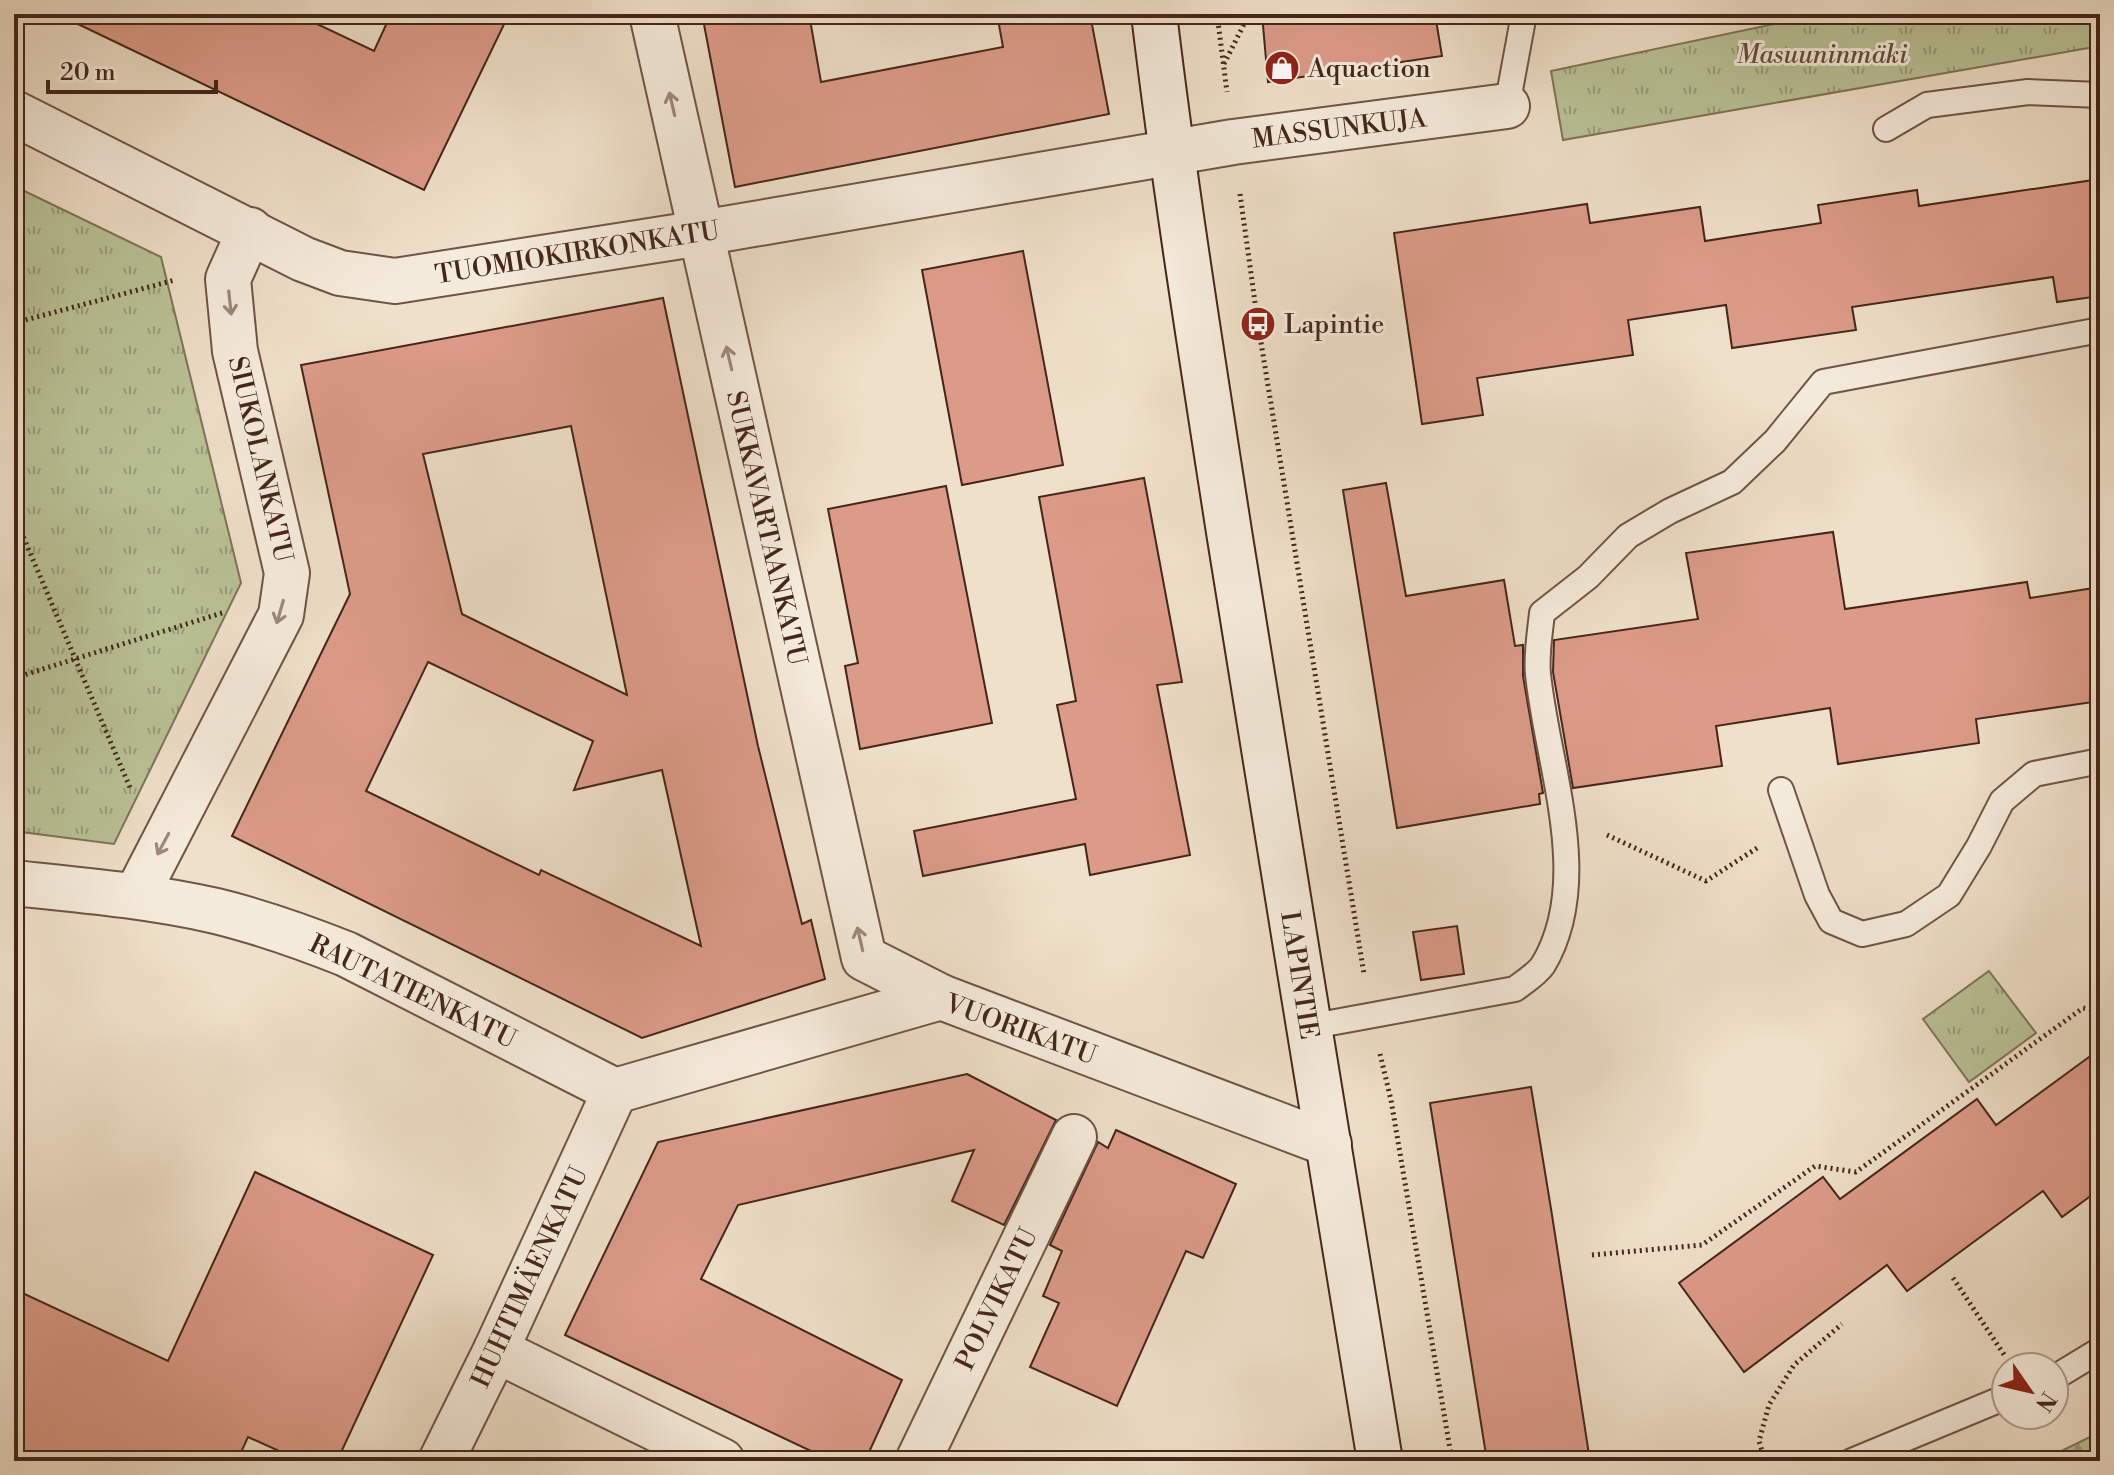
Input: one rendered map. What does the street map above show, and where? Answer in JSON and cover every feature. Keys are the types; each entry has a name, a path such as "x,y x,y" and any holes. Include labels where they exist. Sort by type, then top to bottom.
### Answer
{"street":[{"name":"SUKKAVARTAANKATU","path":"652,14 864,958 941,997"},
{"name":"LAPINTIE","path":"1154,14 1171,154 1308,1027 1380,1461"},
{"name":"MASSUNKUJA","path":"1171,154 1233,142 1507,106"},
{"name":"TUOMIOKIRKONKATU","path":"14,113 303,259 340,273 395,281 1171,154"},
{"name":"SIUKOLANKATU","path":"136,896 281,615 287,573 235,351 228,279 250,230"},
{"name":"RAUTATIENKATU","path":"14,883 136,896 260,923 346,954 615,1091"},
{"name":"VUORIKATU","path":"615,1091 941,997 1329,1144"},
{"name":"HUHTIMÄENKATU","path":"441,1461 496,1350 615,1091"},
{"name":"POLVIKATU","path":"918,1461 1074,1137"},
{"path":"496,1350 722,1461"}],"lane":[{"path":"1507,106 1524,14"},
{"path":"1886,129 1927,105 2028,92 2100,95"},
{"path":"1308,1027 1515,989 1542,967 1560,925 1567,863 1563,815 1537,670 1542,613 1588,577 1628,536 1670,511 1732,482 1775,441 1823,382 2100,330"},
{"path":"1781,790 1817,895 1831,921 1862,934 1906,924 1949,895 2002,801 2034,774 2100,761"},
{"path":"2070,1368 2100,1350"},
{"path":"1852,1461 1990,1404"}],"path":[{"path":"1217,14 1258,324 1371,1017 1391,1100 1452,1461"},
{"path":"1224,65 1245,22 1244,14"},
{"path":"14,323 175,280"},
{"path":"14,515 134,798"},
{"path":"14,678 238,609"},
{"path":"1596,830 1706,881 1758,848"},
{"path":"1592,1255 1702,1245 1815,1166 1856,1172 2083,1008 2100,1011"},
{"path":"1953,1278 2001,1351"},
{"path":"1765,1461 1759,1441 1769,1405 1794,1365 1842,1324"}],"green space":[{"name":"Masuuninmäki","path":"1821,14 2100,14 2100,46 1563,140 1551,71"},
{"path":"14,186 161,257 241,583 114,844 14,831"},
{"path":"1989,971 2036,1033 1969,1082 1923,1019"},
{"path":"2100,1432 2100,1461 2041,1461"}],"building":[{"path":"57,14 296,14 374,51 391,14 509,14 424,190"},
{"path":"702,14 809,14 821,82 1003,47 997,14 1090,14 1109,114 735,187"},
{"path":"1262,14 1435,14 1442,56 1268,82"},
{"path":"2100,179 2100,296 2057,302 2053,277 1852,307 1856,330 1732,348 1726,305 1628,320 1633,355 1477,378 1483,415 1422,424 1394,233 1587,204 1590,223 1700,207 1705,241 1821,223 1818,205 1917,190 1919,206"},
{"path":"1023,251 1063,465 962,485 922,270"},
{"path":"663,298 758,746 802,924 811,920 825,979 642,1038 232,836 350,594 301,365","holes":["571,426 627,695 462,614 423,454","428,662 593,741 574,790 662,770 701,946 541,870 539,875 366,791"]},
{"path":"1144,478 1182,682 1157,685 1190,855 1090,875 1085,844 923,876 914,831 1076,799 1057,705 1076,701 1039,497"},
{"path":"1386,483 1406,596 1504,580 1515,646 1523,645 1523,676 1543,793 1539,794 1540,804 1397,828 1343,490"},
{"path":"946,486 992,723 860,749 845,666 858,663 828,509"},
{"path":"1833,532 1845,609 2027,582 2030,598 2100,587 2100,701 1976,719 1979,743 1838,764 1830,708 1716,726 1722,766 1573,788 1553,672 1554,640 1698,619 1686,553"},
{"path":"1457,926 1464,974 1421,980 1413,932"},
{"path":"2100,1049 2100,1189 2062,1217 2043,1191 1907,1291 1887,1265 1744,1372 1679,1283 1823,1177 1840,1199 1977,1099 1996,1125"},
{"path":"967,1074 1056,1120 1004,1225 952,1201 974,1150 738,1205 701,1279 902,1380 865,1461 832,1461 565,1335 658,1142"},
{"path":"1531,1087 1590,1461 1487,1461 1430,1103"},
{"path":"1116,1130 1236,1184 1203,1258 1186,1251 1117,1406 1030,1367 1059,1303 1043,1296 1062,1251 1050,1245 1098,1142 1108,1148"},
{"path":"255,1172 433,1255 337,1461 301,1461 248,1437 237,1461 14,1461 14,1289 168,1361"}],"place":[{"name":"Aquaction","path":"1282,68"},
{"name":"Lapintie","path":"1258,324"}]}
